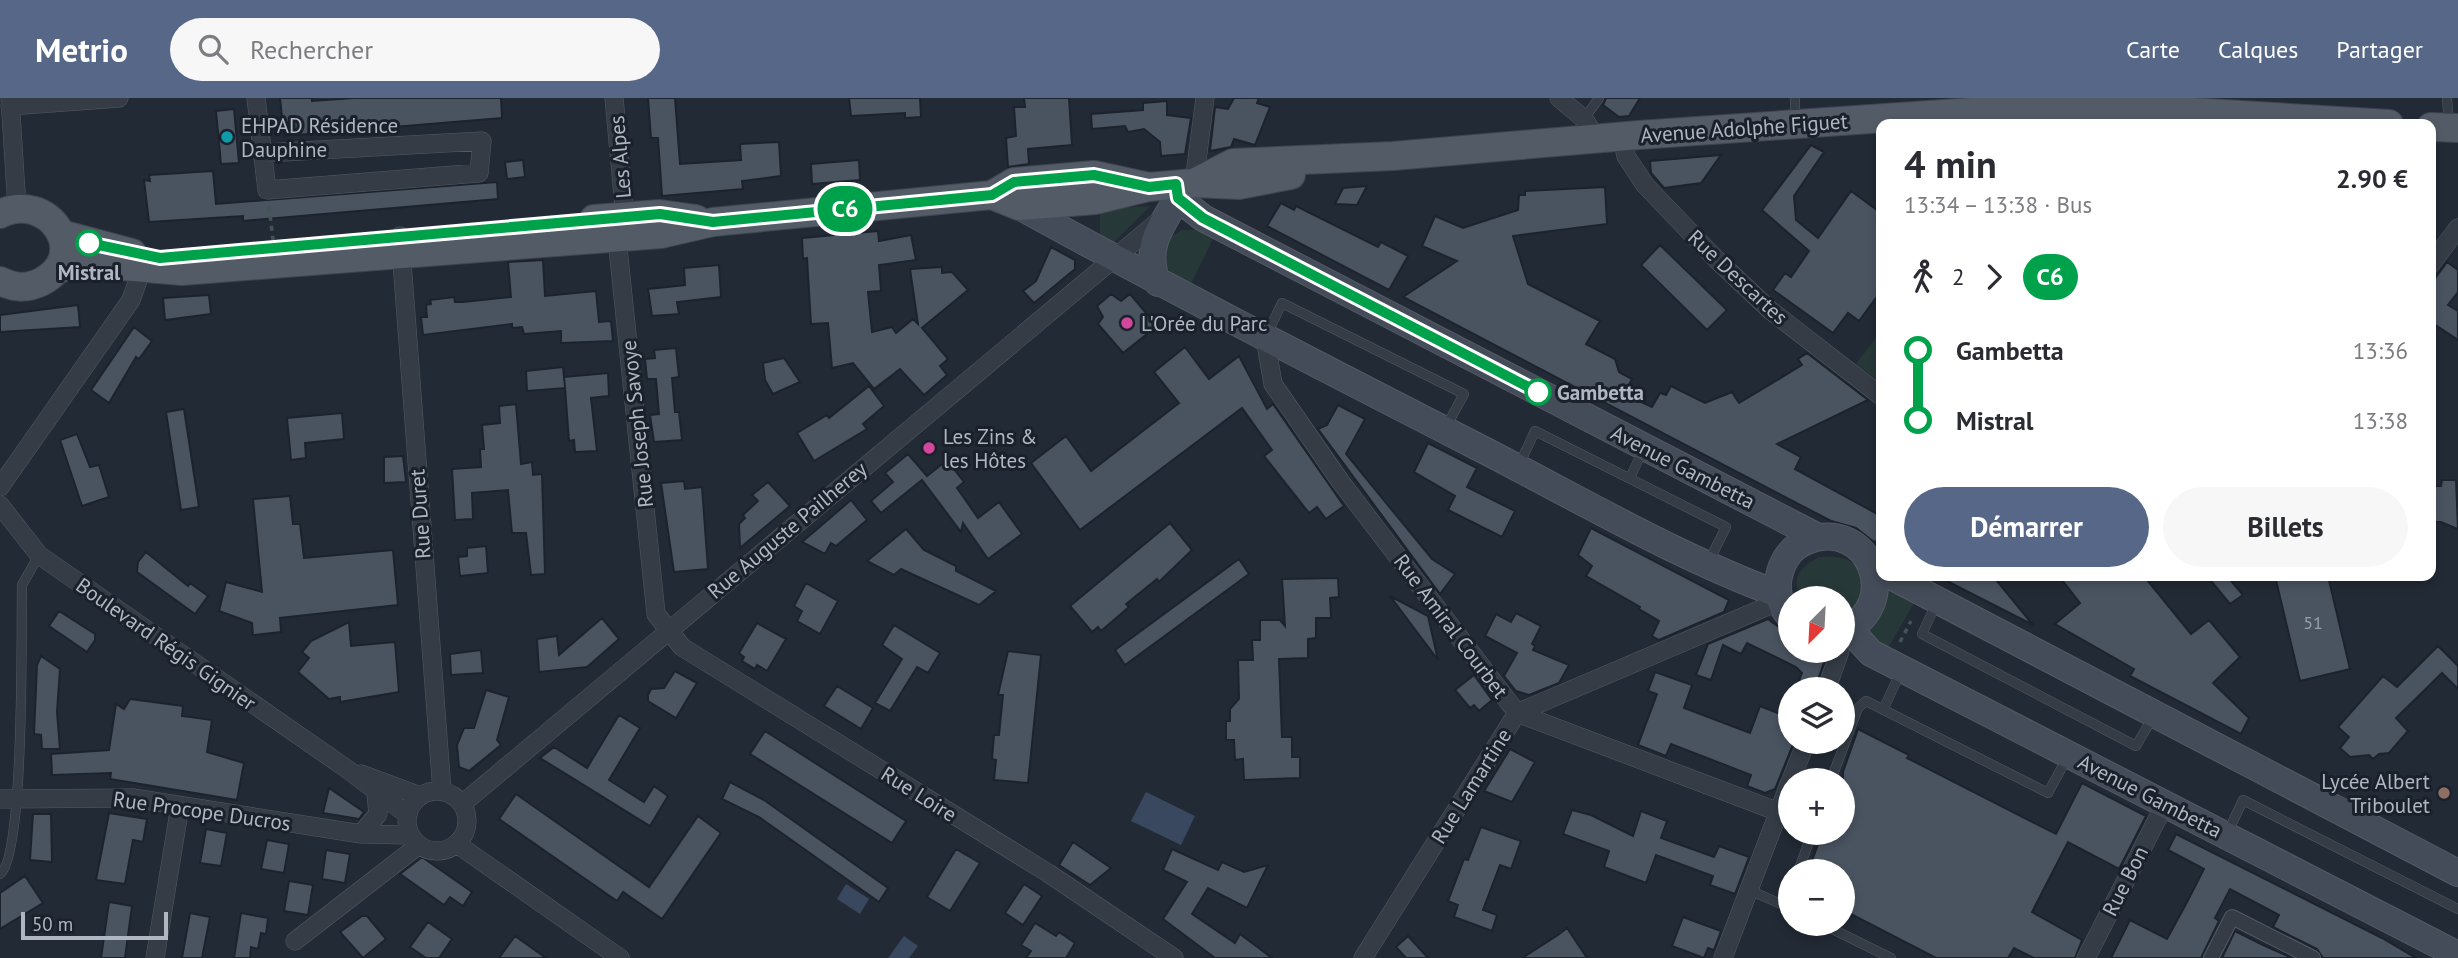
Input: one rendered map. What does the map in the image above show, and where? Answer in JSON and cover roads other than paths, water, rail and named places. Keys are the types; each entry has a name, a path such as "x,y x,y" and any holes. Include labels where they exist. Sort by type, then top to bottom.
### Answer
{"main road":[{"name":"Avenue Adolphe Figuet","path":"1173,193 1239,185 1393,156 1795,111 2044,107 2144,109 2307,119"},
{"path":"61,234 145,263 182,271 400,245 621,227 660,214 713,222 992,195 1014,182 1094,175 1173,193"},
{"path":"1019,206 1173,193"},
{"path":"1158,283 1150,259 1152,244 1173,193"},
{"name":"Avenue Gambetta","path":"1173,193 1203,218 1818,537 1844,540 1876,563"},
{"path":"992,195 1019,206 1158,283 1778,601"},
{"path":"0,281 23,288 49,278 59,268 64,256 61,234 56,224 45,216 8,211"},
{"path":"59,268 145,263 160,258 274,247 400,245"},
{"path":"1779,586 1778,579 1786,557 1803,542 1818,537"},
{"path":"1855,626 1872,603 1877,581"},
{"name":"Avenue Gambetta","path":"1905,581 2154,716 2458,873"},
{"name":"Avenue Gambetta","path":"1855,641 2446,954"}],"street":[{"path":"8,211 10,102 119,98"},
{"path":"256,98 265,153 267,190 479,173 482,141 265,153"},
{"name":"Les Alpes","path":"614,98 621,227"},
{"path":"1114,259 1173,193 1205,98"},
{"path":"1559,98 1601,132"},
{"name":"Rue Descartes","path":"1601,132 1626,156 1644,185 1770,310 1876,392"},
{"name":"Rue Joseph Savoye","path":"621,227 656,614 666,630"},
{"path":"2436,257 2458,228"},
{"name":"Rue Duret","path":"400,245 442,791"},
{"name":"Rue Auguste Pailherey","path":"462,804 666,630 1114,259"},
{"path":"0,487 131,300 145,263"},
{"name":"Rue Amiral Courbet","path":"1265,338 1273,384 1340,481 1517,713 1778,812"},
{"name":"Boulevard Régis Gignier","path":"0,505 39,555 347,769 408,815"},
{"name":"Rue Lamartine","path":"1363,958 1517,713 1778,606"},
{"name":"Rue Loire","path":"666,630 682,648 1048,873 1174,958"},
{"name":"Boulevard Régis Gignier","path":"347,769 420,796"},
{"path":"442,791 462,804 468,820 467,830 457,844 438,852 415,840 408,815 420,796 442,791"},
{"path":"361,834 378,814 376,793"},
{"name":"Rue Procope Ducros","path":"9,798 133,798 415,840"},
{"name":"Rue Bon","path":"2086,958 2165,804"},
{"path":"155,958 180,806"},
{"path":"1723,958 1778,815"},
{"path":"295,941 415,840"},
{"path":"457,844 620,958"},
{"path":"2211,958 2232,917 2313,958"}],"lane":[{"path":"1599,98 1601,132"},
{"path":"2446,128 2447,98"},
{"path":"1265,338 1282,303 1464,394 1444,429"},
{"path":"1518,467 1535,431 1726,527 1708,564"},
{"path":"1630,478 1645,447"},
{"path":"0,874 12,854 9,798 22,584 39,555"},
{"path":"1931,597 1922,634 2136,746 2154,716"},
{"path":"1883,710 1896,665"},
{"path":"1836,768 1858,708 1866,701 2048,793 2068,754"},
{"path":"2227,836 2243,800 2458,909"},
{"path":"1749,890 1778,903"},
{"path":"1846,936 1891,958"}],"water":[{"path":"1146,792 1195,816 1181,845 1131,821"},
{"path":"846,884 869,899 860,914 837,899"},
{"path":"904,936 918,946 909,958 888,958"}],"place":[{"name":"EHPAD Résidence Dauphine","path":"227,137"},
{"name":"Mistral","path":"89,243"},
{"name":"L'Orée du Parc","path":"1127,323"},
{"name":"Gambetta","path":"1538,392"},
{"name":"Les Zins & les Hôtes","path":"929,448"},
{"name":"Lycée Albert Triboulet","path":"2444,793"}]}
